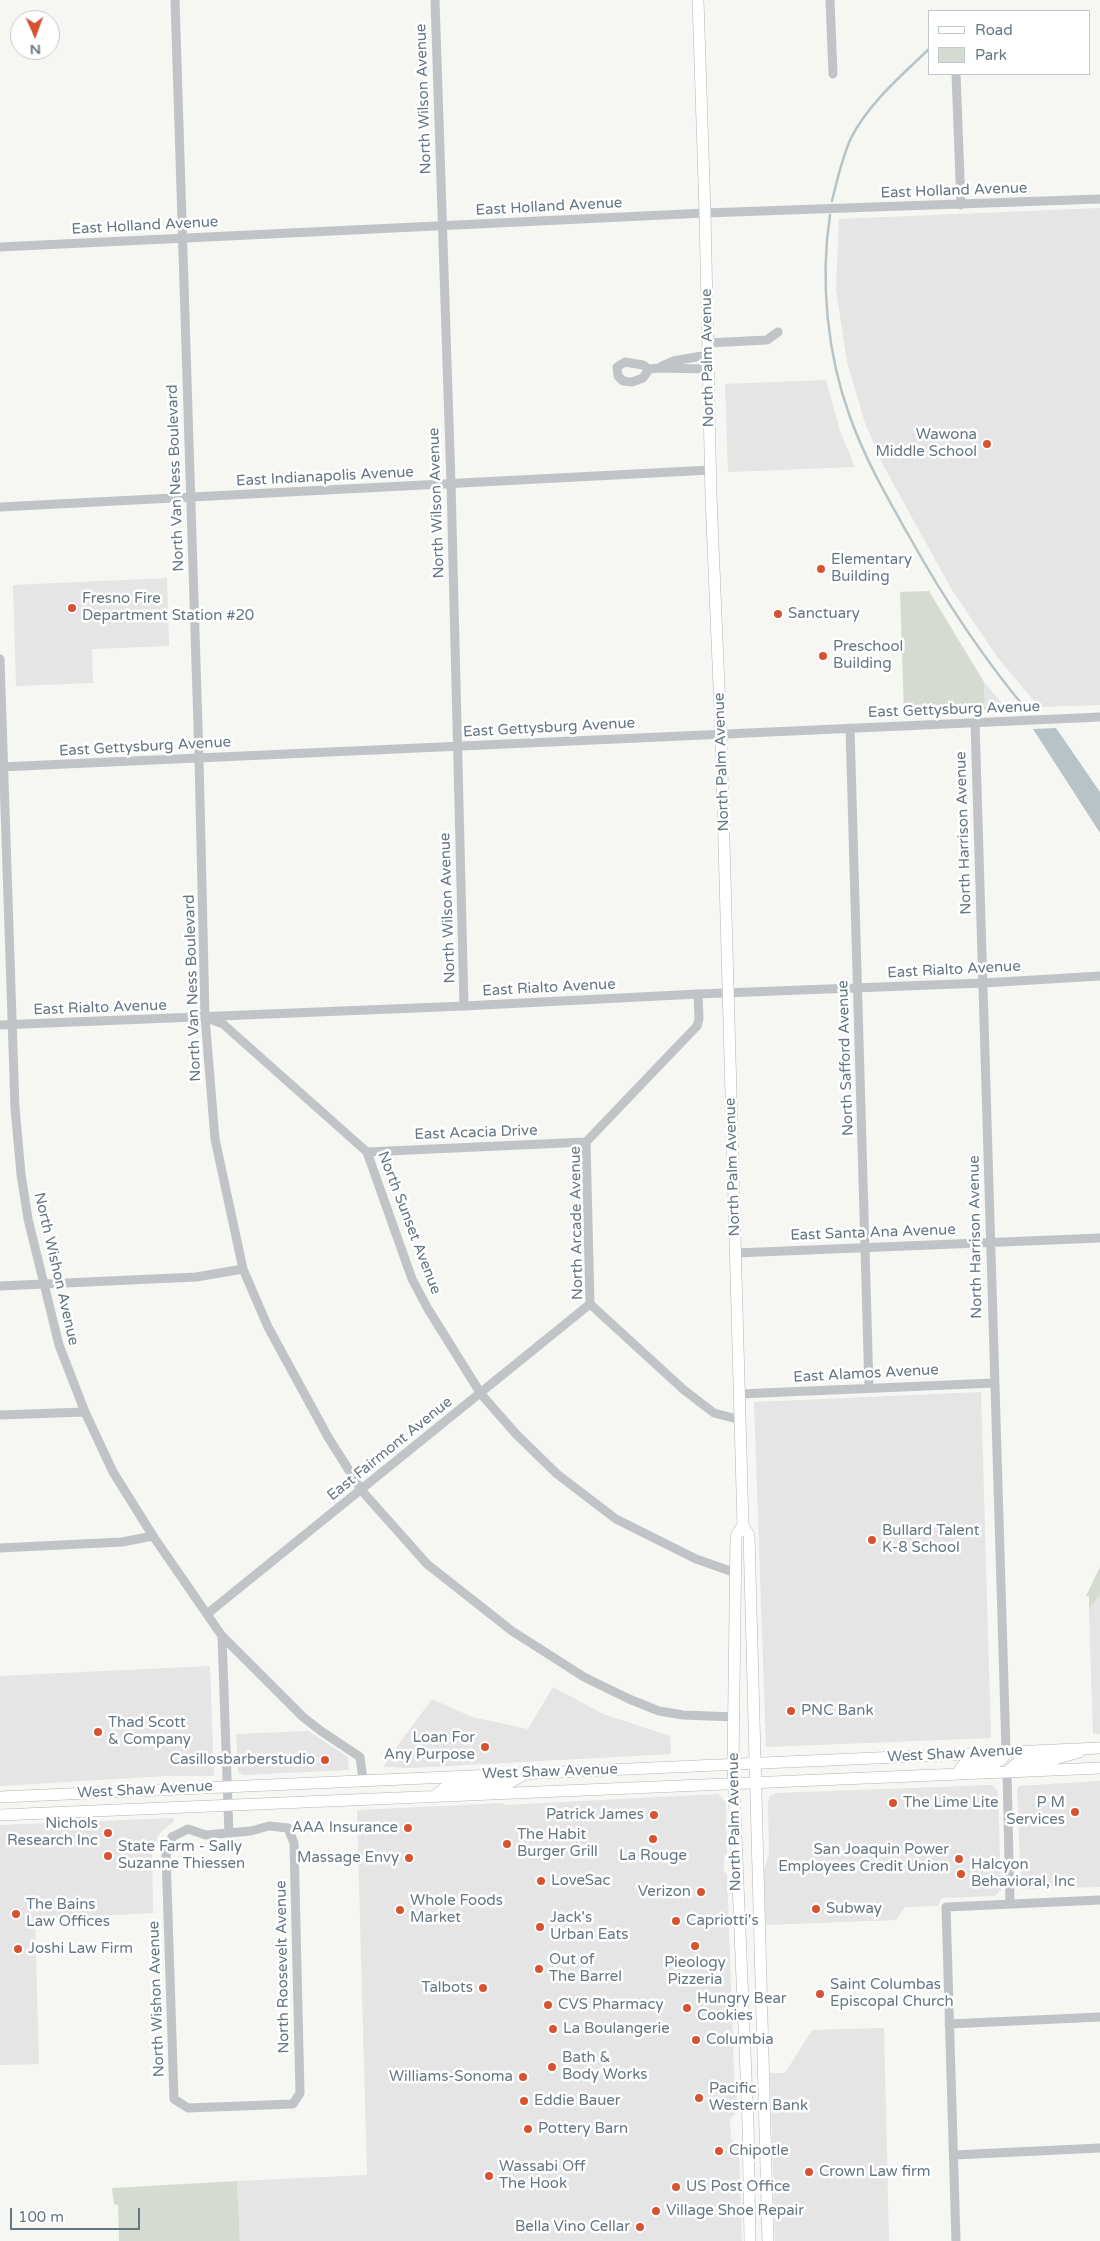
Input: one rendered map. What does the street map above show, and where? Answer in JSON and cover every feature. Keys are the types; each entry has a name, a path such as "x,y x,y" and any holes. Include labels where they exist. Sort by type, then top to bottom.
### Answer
{"main road":[{"name":"North Palm Avenue","path":"698,0 711,470 722,734 727,993 743,1525 749,1535 767,2241"},
{"name":"North Palm Avenue","path":"743,1525 736,1536 733,1764 748,2124 750,2241"},
{"name":"West Shaw Avenue","path":"0,1797 1096,1748"},
{"path":"1007,1772 1018,1762 1054,1759 1096,1748"},
{"path":"957,1774 964,1764 999,1762 1003,1760 1006,1752"},
{"name":"West Shaw Avenue","path":"0,1815 1100,1768"},
{"path":"435,1796 447,1786 509,1783 527,1773"},
{"path":"748,2124 756,2131 757,2135 760,2211 767,2241"}],"street":[{"name":"North Van Ness Boulevard","path":"175,0 199,758 205,1017 215,1139 243,1269 268,1327 299,1386 362,1491 427,1564 512,1631 584,1677 659,1711 683,1715 735,1717"},
{"name":"North Wilson Avenue","path":"435,0 451,483 464,1006"},
{"path":"830,0 833,74"},
{"path":"956,75 961,205"},
{"name":"East Holland Avenue","path":"0,246 705,213 961,205 1100,198"},
{"path":"708,343 767,340 778,332"},
{"path":"659,368 673,361 708,356"},
{"path":"649,369 708,369"},
{"name":"East Indianapolis Avenue","path":"0,507 190,499 711,470"},
{"name":"North Wishon Avenue","path":"0,659 2,767 15,1108 21,1174 42,1284 59,1345 85,1412 113,1472 153,1536 222,1636 321,1732 360,1757 363,1780"},
{"name":"East Gettysburg Avenue","path":"2,767 1100,717"},
{"name":"North Harrison Avenue","path":"974,722 1006,1752"},
{"name":"North Safford Avenue","path":"850,728 869,1388"},
{"name":"East Rialto Avenue","path":"0,1025 983,983 1100,976"},
{"name":"North Arcade Avenue","path":"698,994 699,1019 697,1026 586,1142 590,1304 684,1390 714,1413 741,1420"},
{"name":"North Sunset Avenue","path":"205,1017 223,1024 367,1152 412,1278 428,1309 481,1394 516,1434 557,1474 600,1509 632,1528 696,1559 736,1573"},
{"name":"East Acacia Drive","path":"367,1152 586,1142"},
{"name":"East Santa Ana Avenue","path":"736,1253 1100,1238"},
{"path":"0,1286 196,1278 243,1269"},
{"name":"East Fairmont Avenue","path":"207,1614 362,1491 590,1304"},
{"name":"East Alamos Avenue","path":"740,1394 994,1383"},
{"path":"0,1415 85,1412"},
{"path":"0,1548 122,1542 153,1536"},
{"path":"222,1636 229,1834"},
{"path":"1007,1772 1010,1904"},
{"name":"North Wishon Avenue","path":"288,1828 269,1826 251,1832 206,1835 188,1828 172,1836 166,1855 174,2099 188,2108 293,2104"},
{"name":"North Roosevelt Avenue","path":"288,1828 294,1843 300,2093 293,2104"},
{"path":"956,2241 946,1907 1100,1900"},
{"path":"949,2024 1100,2018"},
{"path":"954,2154 1100,2148"}],"shaded area":[{"name":"Wawona Middle School","path":"1100,208 1100,705 1039,707 998,658 952,590 883,465 865,423 847,362 836,290 839,219"},
{"path":"826,380 840,431 855,467 728,472 725,384"},
{"path":"167,578 169,646 92,649 93,683 16,686 13,585"},
{"path":"984,682 1007,709 985,710"},
{"path":"1056,728 1100,792 1100,833 1033,729"},
{"name":"Bullard Talent K-8 School","path":"981,1392 991,1738 766,1747 754,1402"},
{"path":"1100,1595 1100,1734 1093,1734 1089,1609"},
{"path":"210,1666 214,1776 166,1776 0,1786 0,1676"},
{"path":"553,1687 603,1714 670,1736 671,1754 411,1768 384,1767 387,1760 432,1699 472,1717 528,1729"},
{"path":"308,1731 348,1757 349,1770 243,1775 238,1772 236,1734"},
{"path":"1100,1781 1100,1887 1021,1889 1017,1789 1019,1786"},
{"path":"992,1785 998,1791 1001,1890 995,1896 945,1898 941,1899 938,1906 905,1907 896,1920 766,1925 763,1873 769,1854 768,1802 770,1796 776,1793"},
{"path":"718,1794 726,1802 727,1853 724,1857 724,1871 727,1874 734,2073 738,2111 730,2119 731,2139 739,2148 742,2241 240,2241 237,2181 367,2175 357,1810 504,1803 505,1805"},
{"path":"174,1818 174,1821 159,1834 152,1848 153,1913 35,1919 39,2064 0,2065 0,1825"},
{"path":"884,2028 889,2241 775,2241 770,2073 785,2073 812,2030"}],"green space":[{"path":"929,591 984,682 985,710 904,713 900,592"},
{"path":"1100,1567 1100,1595 1089,1609 1089,1596 1086,1596"},
{"path":"237,2181 240,2241 119,2241 118,2205 114,2204 112,2188"}],"waterway":[{"path":"832,201 845,153 858,125 886,90 928,50"},
{"path":"830,215 827,240 826,291 831,343 842,393 856,433 869,463 935,581 977,646 1025,708"}],"place":[{"name":"Wawona Middle School","path":"987,444"},
{"name":"Elementary Building","path":"821,569"},
{"name":"Fresno Fire Department Station #20","path":"72,608"},
{"name":"Sanctuary","path":"778,614"},
{"name":"Preschool Building","path":"823,656"},
{"name":"Bullard Talent K-8 School","path":"872,1540"},
{"name":"PNC Bank","path":"791,1711"},
{"name":"Thad Scott & Company","path":"98,1732"},
{"name":"Loan For Any Purpose","path":"485,1747"},
{"name":"Casillosbarberstudio","path":"325,1760"},
{"name":"The Lime Lite","path":"893,1803"},
{"name":"P M Services","path":"1075,1812"},
{"name":"Patrick James","path":"654,1815"},
{"name":"AAA Insurance","path":"408,1828"},
{"name":"Nichols Research Inc","path":"108,1833"},
{"name":"La Rouge","path":"653,1839"},
{"name":"The Habit Burger Grill","path":"507,1844"},
{"name":"State Farm - Sally Suzanne Thiessen","path":"108,1856"},
{"name":"Massage Envy","path":"409,1858"},
{"name":"San Joaquin Power Employees Credit Union","path":"959,1859"},
{"name":"Halcyon Behavioral, Inc","path":"961,1874"},
{"name":"LoveSac","path":"541,1881"},
{"name":"Verizon","path":"701,1892"},
{"name":"Subway","path":"816,1909"},
{"name":"Whole Foods Market","path":"400,1910"},
{"name":"The Bains Law Offices","path":"16,1914"},
{"name":"Capriotti's","path":"676,1921"},
{"name":"Jack's Urban Eats","path":"540,1927"},
{"name":"Pieology Pizzeria","path":"695,1946"},
{"name":"Joshi Law Firm","path":"18,1949"},
{"name":"Out of The Barrel","path":"539,1969"},
{"name":"Talbots","path":"483,1988"},
{"name":"Saint Columbas Episcopal Church","path":"820,1994"},
{"name":"CVS Pharmacy","path":"548,2005"},
{"name":"Hungry Bear Cookies","path":"687,2008"},
{"name":"La Boulangerie","path":"553,2029"},
{"name":"Columbia","path":"696,2040"},
{"name":"Bath & Body Works","path":"552,2067"},
{"name":"Williams-Sonoma","path":"523,2077"},
{"name":"Pacific Western Bank","path":"699,2098"},
{"name":"Eddie Bauer","path":"524,2101"},
{"name":"Pottery Barn","path":"528,2129"},
{"name":"Chipotle","path":"719,2151"},
{"name":"Crown Law firm","path":"809,2172"},
{"name":"Wassabi Off The Hook","path":"489,2176"},
{"name":"US Post Office","path":"676,2187"},
{"name":"Village Shoe Repair","path":"656,2211"},
{"name":"Bella Vino Cellar","path":"640,2227"}]}
